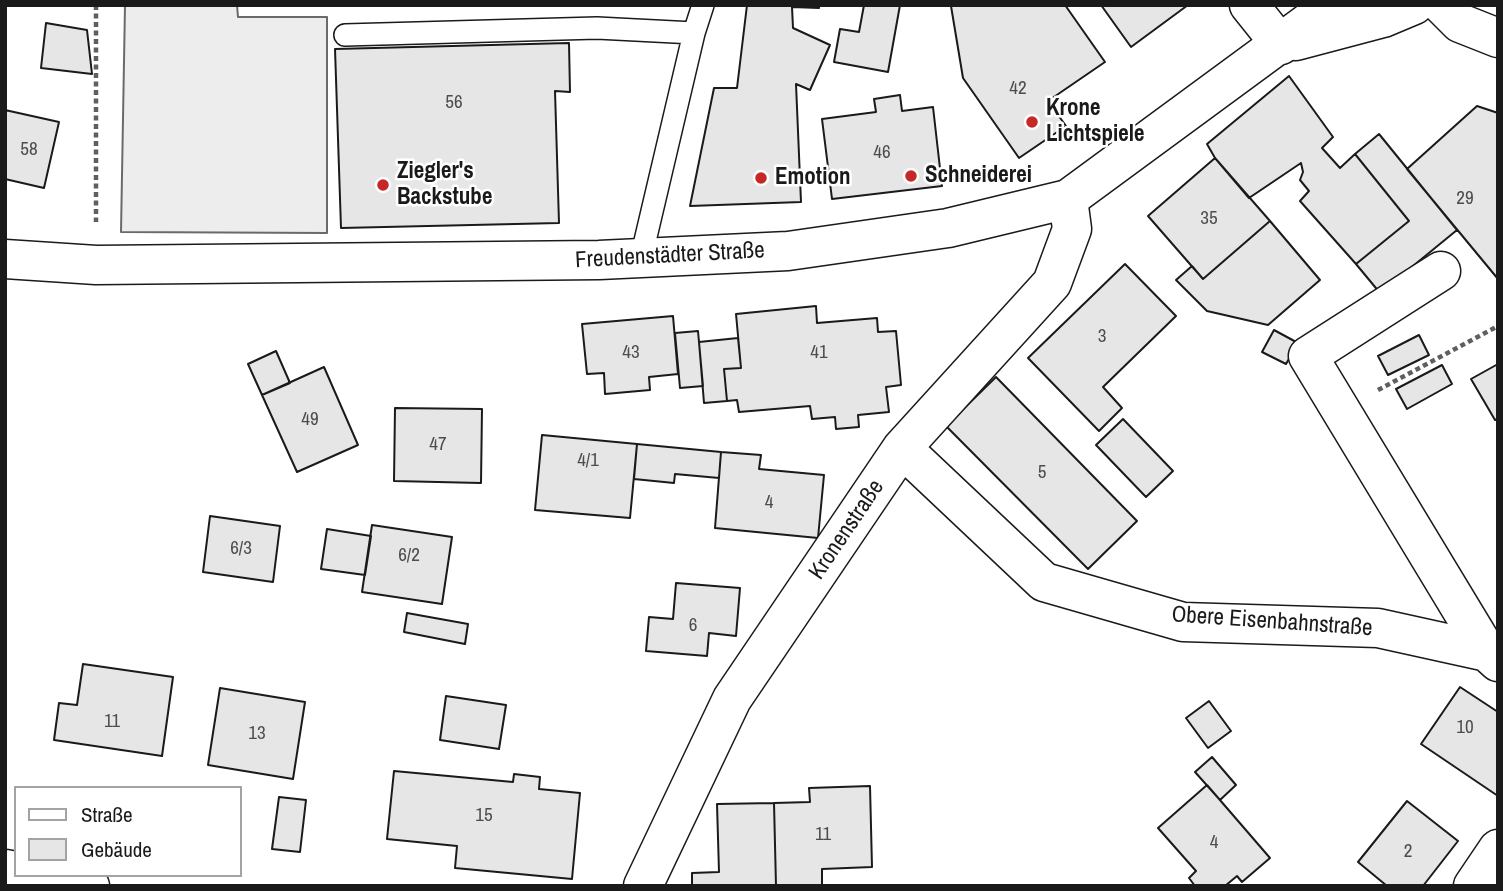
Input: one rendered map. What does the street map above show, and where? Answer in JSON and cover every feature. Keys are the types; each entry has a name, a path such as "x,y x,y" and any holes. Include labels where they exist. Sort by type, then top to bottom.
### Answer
{"street":[{"path":"1249,5 1280,45"},
{"name":"Freudenstädter Straße","path":"5,259 96,265 586,261 788,251 948,228 1068,199 1332,5"},
{"name":"Freudenstädter Straße","path":"1280,45 1383,18 1414,5"},
{"path":"1442,5 1460,23 1498,38"},
{"name":"Kronenstraße","path":"643,886 732,699 902,448 1052,283 1072,229 1068,199"},
{"name":"Obere Eisenbahnstraße","path":"1441,271 1308,356 1493,657"},
{"name":"Obere Eisenbahnstraße","path":"902,448 1044,582 1183,622 1378,628 1493,657"},
{"path":"1473,886 1498,849"},
{"path":"47,877 90,886"}],"lane":[{"path":"641,258 694,33 704,5"},
{"path":"345,35 597,28 694,33"}],"path":[{"path":"96,5 96,265"},
{"path":"1340,411 1498,326"}],"shaded area":[{"path":"125,5 237,5 238,17 327,17 327,233 121,232"}],"building":[{"path":"747,5 819,5 819,8 792,7 793,28 830,45 810,90 796,84 801,202 690,206 714,88 737,88"},
{"path":"864,5 900,5 888,72 834,62 840,29 859,32"},
{"path":"1065,5 1105,62 1048,101 1066,126 1019,158 963,78 951,6"},
{"path":"1101,5 1188,5 1131,47"},
{"path":"46,23 87,30 92,74 41,68"},
{"path":"569,43 570,92 555,91 559,223 341,228 335,49"},
{"path":"1289,76 1333,137 1322,148 1340,168 1355,154 1409,221 1356,264 1300,201 1309,191 1300,180 1303,172 1301,163 1249,198 1215,158 1207,144"},
{"path":"900,95 902,111 933,107 942,186 832,199 822,119 876,112 874,99"},
{"path":"1477,106 1498,113 1498,279 1407,169"},
{"path":"5,110 59,122 44,188 5,179"},
{"path":"1379,134 1457,230 1380,293 1356,264 1409,221 1355,154"},
{"path":"1215,158 1270,221 1203,279 1148,216"},
{"path":"1270,221 1320,280 1268,325 1207,311 1176,280 1192,266 1203,279"},
{"path":"1125,264 1176,316 1103,387 1122,408 1099,431 1028,358"},
{"path":"816,306 817,323 877,318 878,332 896,331 901,385 886,387 889,412 858,415 859,427 836,429 835,417 812,419 810,406 739,412 737,400 727,401 724,369 741,368 736,314"},
{"path":"673,316 678,374 649,377 650,390 605,394 604,373 587,374 582,324"},
{"path":"1274,330 1298,343 1286,364 1262,352"},
{"path":"698,331 703,386 680,388 675,333"},
{"path":"1419,335 1429,355 1388,375 1378,356"},
{"path":"738,338 741,368 724,369 727,401 704,403 699,342"},
{"path":"276,351 290,383 262,395 248,364"},
{"path":"1498,364 1498,419 1495,420 1471,379"},
{"path":"1442,365 1452,384 1407,409 1396,389"},
{"path":"324,367 358,445 297,472 262,395"},
{"path":"996,377 1137,521 1088,569 946,426"},
{"path":"395,408 482,409 481,483 394,481"},
{"path":"1123,419 1173,471 1146,497 1096,445"},
{"path":"542,435 637,444 630,518 535,510"},
{"path":"637,444 721,452 719,478 675,474 674,483 634,479"},
{"path":"721,452 761,455 759,469 824,475 818,538 715,528"},
{"path":"210,516 280,526 273,582 203,572"},
{"path":"372,525 452,537 442,604 362,592"},
{"path":"327,529 371,536 365,575 321,569"},
{"path":"676,583 740,588 736,636 709,633 707,656 646,651 649,617 673,619"},
{"path":"407,613 468,624 465,644 404,632"},
{"path":"83,664 173,677 162,756 54,740 59,703 77,705"},
{"path":"1460,687 1498,712 1498,796 1421,744"},
{"path":"220,688 305,702 293,779 208,765"},
{"path":"446,696 506,705 499,749 440,740"},
{"path":"1209,701 1231,731 1208,748 1186,718"},
{"path":"1212,757 1236,785 1220,800 1195,772"},
{"path":"394,771 513,782 514,774 540,777 539,789 580,793 572,879 455,868 457,846 387,839"},
{"path":"1207,785 1270,858 1242,882 1237,876 1225,886 1195,886 1189,878 1196,871 1158,828"},
{"path":"870,786 872,867 822,869 822,886 776,886 774,803 810,802 809,788"},
{"path":"279,797 306,800 300,852 272,849"},
{"path":"1407,801 1458,841 1423,886 1387,886 1358,862"},
{"path":"774,803 776,886 692,886 692,873 719,872 717,804"}],"place":[{"name":"Krone Lichtspiele","path":"1032,122"},
{"name":"Schneiderei","path":"911,176"},
{"name":"Emotion","path":"761,178"},
{"name":"Ziegler's Backstube","path":"383,185"}]}
